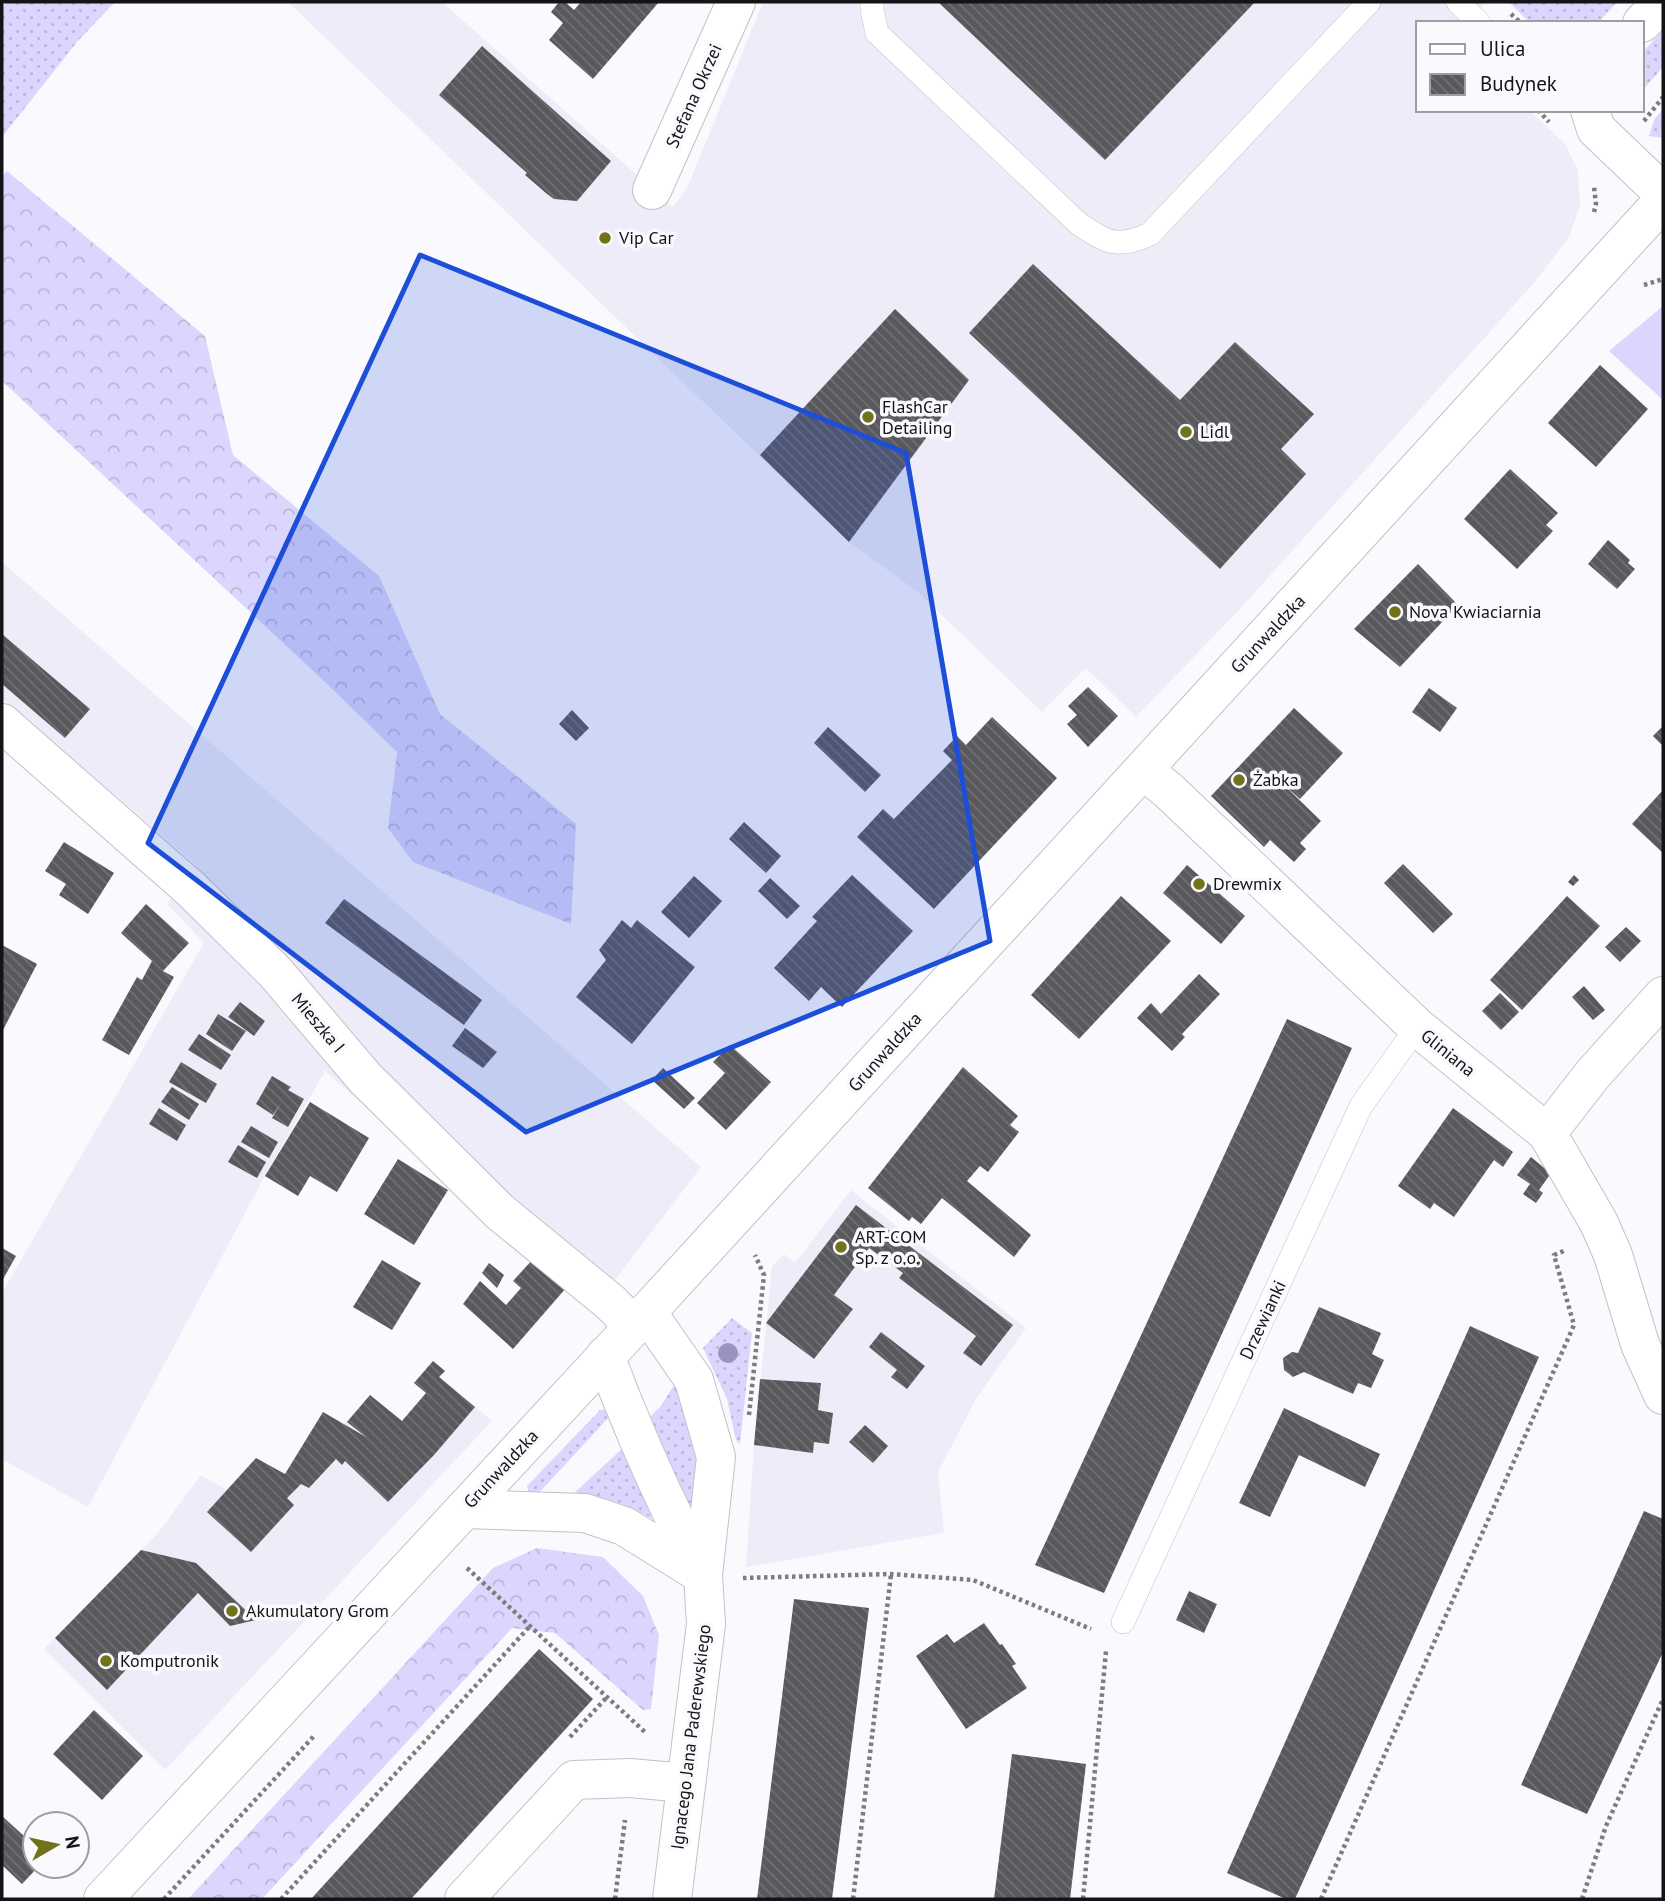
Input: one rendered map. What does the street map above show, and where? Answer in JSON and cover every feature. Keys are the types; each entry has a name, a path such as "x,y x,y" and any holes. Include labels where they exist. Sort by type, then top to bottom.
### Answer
{"street":[{"name":"Stefana Okrzei","path":"652,190 736,2"},
{"path":"1644,21 1662,2"},
{"path":"1592,112 1596,129 1663,193"},
{"name":"Grunwaldzka","path":"103,1899 640,1319 1663,201"},
{"name":"Mieszka I","path":"2,723 191,889 275,972 365,1078 500,1212 610,1302 640,1319"},
{"name":"Gliniana","path":"1143,770 1169,791 1417,1027 1547,1133 1600,1223 1613,1255 1640,1345 1663,1395"},
{"path":"1547,1133 1593,1074 1663,996"},
{"name":"Ignacego Jana Paderewskiego","path":"640,1319 694,1380 716,1457 703,1575 706,1624 672,1899"},
{"name":"Ignacego Jana Paderewskiego","path":"604,1356 670,1512 703,1575"},
{"path":"465,1508 585,1513 624,1526 703,1575"},
{"path":"464,1899 574,1780 630,1778 686,1783"}],"lane":[{"path":"872,2 877,33 1079,224 1104,240 1130,243 1150,234 1369,2"},
{"path":"1458,2 1477,21"},
{"name":"Drzewianki","path":"1115,1629 1361,1106 1417,1027"}],"path":[{"path":"1321,1899 1574,1325 1554,1255 1584,1244 1600,1223"},
{"path":"458,1560 646,1733"},
{"path":"853,1899 891,1574"},
{"path":"703,1575 736,1578 891,1574 973,1580 1115,1629 1083,1899"},
{"path":"281,1899 531,1625"},
{"path":"1582,1899 1606,1826 1663,1699"}],"highlighted area":[{"path":"420,255 906,453 990,941 526,1132 148,843"}],"shaded area":[{"path":"288,2 442,2 673,207 688,186 763,2 1486,2 1469,21 1416,21 1416,112 1531,112 1566,145 1578,171 1580,206 1569,237 1534,283 1238,611 1136,717 1086,668 1042,712 918,592 849,542"},
{"path":"2,562 701,1167 593,1309 325,1071 265,1176 88,1507 2,1459 2,1293 204,943 167,904 195,864 2,698"},
{"path":"851,1190 1026,1328 976,1399 938,1472 944,1533 746,1567 754,1445 772,1266 784,1254 795,1263"},
{"path":"433,1361 445,1371 440,1377 492,1421 165,1770 44,1649 158,1533 201,1475 227,1490 256,1458 285,1474 323,1412 344,1424 370,1395 403,1421 426,1393 414,1383"}],"green space":[{"path":"7,2 115,2 77,42 2,137 2,8"},
{"path":"1509,2 1617,2 1600,21 1528,21"},
{"path":"1663,30 1663,67 1644,89 1644,51"},
{"path":"1663,109 1663,138 1649,136 1654,120"},
{"path":"7,171 205,336 233,455 379,576 440,714 576,824 571,924 413,862 388,828 397,752 2,381 2,177"},
{"path":"1663,306 1663,400 1609,351"},
{"path":"732,1318 752,1333 740,1444 736,1440 727,1399 703,1348"},
{"path":"676,1382 699,1451 693,1522 643,1424 661,1406"},
{"path":"610,1409 611,1415 537,1495 529,1495 527,1486 600,1410"},
{"path":"625,1446 657,1521 616,1502 572,1495"},
{"path":"537,1548 603,1557 643,1596 659,1635 651,1709 643,1710 555,1633 512,1628 262,1899 188,1899 493,1568"}],"building":[{"path":"559,2 565,2 574,10 581,2 659,2 593,79 549,40 563,23 551,12"},
{"path":"938,2 1255,2 1105,160"},
{"path":"482,46 611,161 577,201 554,199 547,194 439,95"},
{"name":"Lidl","path":"1033,264 1180,400 1235,342 1314,414 1281,449 1306,474 1220,569 969,333"},
{"name":"FlashCar Detailing","path":"895,309 969,380 849,542 760,455"},
{"path":"1600,365 1648,409 1596,467 1548,423"},
{"path":"1510,469 1558,513 1546,525 1553,531 1517,569 1464,519"},
{"path":"1608,540 1630,560 1628,563 1635,569 1617,589 1588,564"},
{"path":"1418,564 1458,605 1400,667 1354,629"},
{"path":"2,634 90,709 65,738 2,684"},
{"path":"1088,687 1118,716 1088,747 1067,724 1077,715 1068,706"},
{"path":"1429,688 1457,708 1440,732 1412,712"},
{"path":"1294,708 1343,753 1300,799 1283,784 1321,821 1300,843 1306,849 1294,862 1270,840 1264,847 1211,796"},
{"path":"572,710 589,728 576,741 559,724"},
{"path":"992,717 1057,778 934,909 857,837 883,809 894,819 952,760 943,751 957,736 966,745"},
{"path":"1663,726 1663,746 1653,736"},
{"path":"828,727 881,775 865,792 814,743"},
{"path":"1663,790 1663,853 1632,824"},
{"path":"744,822 781,856 766,873 729,839"},
{"path":"64,842 114,873 88,914 59,895 66,884 45,871"},
{"path":"1403,864 1453,914 1433,933 1384,883"},
{"path":"1187,865 1245,916 1221,944 1163,893"},
{"path":"852,875 913,931 842,1007 821,987 809,1001 774,968 817,921 812,917"},
{"path":"1574,875 1579,880 1573,886 1568,882"},
{"path":"694,876 722,901 689,938 661,912"},
{"path":"770,878 800,906 787,919 758,891"},
{"path":"1121,896 1171,941 1079,1039 1031,995"},
{"path":"1567,896 1600,926 1522,1010 1490,980"},
{"path":"344,899 482,1000 464,1025 325,923"},
{"path":"146,904 189,943 163,971 174,977 129,1055 102,1040 137,977 142,980 152,961 121,933"},
{"path":"622,920 631,928 637,920 695,967 632,1044 576,997 606,960 599,950"},
{"path":"1626,927 1641,941 1620,962 1605,947"},
{"path":"2,945 37,964 2,1032"},
{"path":"1199,974 1220,994 1182,1034 1185,1037 1172,1051 1137,1018 1151,1003 1161,1014"},
{"path":"1584,986 1605,1010 1593,1020 1572,997"},
{"path":"1500,993 1519,1012 1501,1030 1482,1011"},
{"path":"240,1002 265,1021 254,1036 228,1017"},
{"path":"218,1014 246,1031 232,1051 206,1034"},
{"path":"1287,1019 1352,1048 1104,1593 1035,1565"},
{"path":"465,1028 497,1052 483,1068 452,1046"},
{"path":"199,1034 231,1055 221,1070 188,1050"},
{"path":"730,1045 771,1082 726,1130 697,1103 725,1073 713,1062"},
{"path":"181,1062 217,1084 206,1103 169,1082"},
{"path":"963,1067 1018,1116 1010,1125 1019,1132 988,1172 980,1166 967,1181 1031,1235 1014,1257 942,1198 921,1224 912,1217 909,1221 868,1188"},
{"path":"663,1068 695,1098 684,1109 652,1080"},
{"path":"272,1076 291,1087 288,1090 304,1099 288,1127 272,1118 281,1103 273,1115 256,1104"},
{"path":"172,1087 199,1104 189,1120 161,1102"},
{"path":"310,1102 369,1138 337,1192 310,1176 298,1196 265,1176"},
{"path":"159,1108 186,1125 177,1141 149,1124"},
{"path":"1453,1108 1513,1152 1503,1167 1494,1160 1454,1217 1434,1203 1430,1209 1398,1186"},
{"path":"251,1126 278,1142 269,1158 241,1142"},
{"path":"238,1145 266,1162 257,1178 228,1162"},
{"path":"1531,1157 1549,1172 1539,1190 1543,1193 1536,1203 1523,1194 1530,1184 1517,1175"},
{"path":"398,1159 448,1190 414,1245 364,1214"},
{"path":"856,1205 1013,1325 981,1366 963,1353 976,1336 899,1278 903,1273 869,1248 834,1295 853,1309 814,1359 766,1323"},
{"path":"2,1248 16,1256 2,1281"},
{"path":"533,1259 566,1288 513,1349 463,1304 480,1281 506,1305 521,1288 513,1281"},
{"path":"382,1260 421,1283 392,1330 353,1307"},
{"path":"489,1263 504,1275 497,1288 482,1273"},
{"path":"1319,1307 1381,1333 1372,1354 1384,1360 1371,1388 1358,1383 1353,1394 1304,1372 1293,1377 1284,1370 1283,1358 1292,1352 1298,1353"},
{"path":"1470,1326 1539,1357 1295,1899 1286,1899 1227,1873"},
{"path":"881,1332 925,1366 907,1389 891,1377 897,1370 869,1347"},
{"path":"433,1361 445,1371 439,1377 475,1407 434,1455 388,1502 345,1461 342,1465 336,1459 309,1488 301,1484 287,1498 294,1505 251,1552 207,1512 256,1458 285,1474 323,1412 366,1437 347,1422 370,1395 402,1421 426,1393 414,1383"},
{"path":"760,1379 821,1383 818,1410 833,1413 829,1444 814,1442 813,1453 754,1445"},
{"path":"1284,1408 1380,1454 1365,1487 1299,1455 1270,1517 1239,1503"},
{"path":"865,1425 888,1446 873,1463 849,1442"},
{"path":"1644,1511 1663,1519 1663,1652 1587,1814 1521,1785"},
{"path":"141,1550 196,1563 256,1620 230,1626 198,1593 107,1690 55,1638"},
{"path":"1189,1591 1217,1604 1204,1633 1176,1620"},
{"path":"794,1599 869,1608 832,1899 757,1899"},
{"path":"984,1623 1016,1664 1012,1666 1027,1688 966,1729 916,1656 947,1634 954,1643"},
{"path":"539,1649 593,1699 411,1899 311,1899"},
{"path":"94,1710 143,1756 102,1800 53,1754"},
{"path":"1012,1754 1086,1764 1070,1899 994,1899"},
{"path":"2,1816 21,1833 21,1880 26,1880 22,1884 2,1865"}],"place":[{"name":"Vip Car","path":"605,238"},
{"name":"FlashCar Detailing","path":"868,417"},
{"name":"Lidl","path":"1186,432"},
{"name":"Nova Kwiaciarnia","path":"1395,612"},
{"name":"Żabka","path":"1239,780"},
{"name":"Drewmix","path":"1199,884"},
{"name":"ART-COM Sp. z o.o.","path":"841,1247"},
{"name":"Akumulatory Grom","path":"232,1611"},
{"name":"Komputronik","path":"106,1661"}]}
